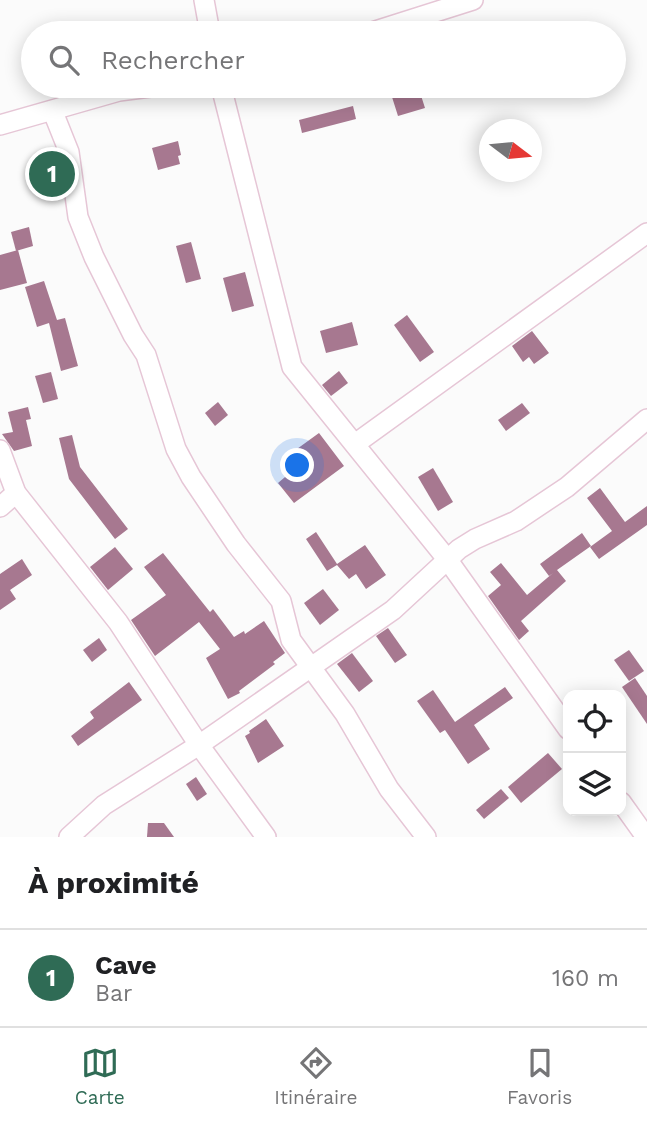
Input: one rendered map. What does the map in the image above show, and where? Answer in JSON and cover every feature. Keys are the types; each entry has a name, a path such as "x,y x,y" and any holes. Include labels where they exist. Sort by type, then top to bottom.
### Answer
{"street":[{"path":"204,0 208,21"},
{"path":"407,21 473,0"},
{"path":"0,125 97,98"},
{"path":"224,98 292,367 447,559 563,722"},
{"path":"53,112 69,152 78,217 133,335 146,355 176,449 191,477 236,544 281,601 291,640 345,714 389,789 426,837"},
{"path":"355,444 647,233"},
{"path":"69,837 104,805 199,745 393,610 447,559 475,539 516,521 567,487 647,419"},
{"path":"0,450 16,493 118,622 199,745 266,837"},
{"path":"0,507 16,493"},
{"path":"626,809 646,837"}],"building":[{"path":"392,98 422,98 425,108 398,116"},
{"path":"353,106 356,119 302,133 299,120"},
{"path":"178,141 180,164 158,170 152,148"},
{"path":"29,227 33,246 16,251 11,232"},
{"path":"191,242 201,279 186,283 176,246"},
{"path":"18,250 27,283 0,290 0,255"},
{"path":"245,272 254,306 232,312 223,278"},
{"path":"44,281 57,320 65,318 78,366 61,371 49,323 37,327 25,287"},
{"path":"407,315 434,352 420,362 394,325"},
{"path":"352,322 358,345 326,353 320,331"},
{"path":"532,331 549,353 534,364 529,357 523,362 512,346"},
{"path":"339,371 348,383 331,396 322,385"},
{"path":"51,372 58,399 43,403 35,376"},
{"path":"218,402 228,415 215,426 205,413"},
{"path":"522,403 530,413 506,431 498,420"},
{"path":"28,407 31,419 26,420 32,446 14,451 2,434 13,432 8,412"},
{"path":"319,433 344,466 294,503 278,483 298,466 290,454"},
{"path":"72,435 80,467 128,529 115,539 69,479 59,438"},
{"path":"433,468 453,502 438,511 418,477"},
{"path":"600,488 625,522 647,506 647,525 599,559 590,547 612,531 587,498"},
{"path":"316,532 337,564 365,545 386,575 366,589 356,574 349,579 337,565 327,571 306,539"},
{"path":"582,533 591,546 557,570 566,581 521,621 529,631 519,640 488,596 501,585 490,572 501,563 527,595 553,573 549,576 540,564"},
{"path":"115,547 133,569 108,590 90,567"},
{"path":"163,553 210,612 213,609 234,637 244,631 245,634 264,621 285,653 273,662 275,664 239,691 240,693 228,699 206,658 220,649 199,622 155,656 131,620 166,595 144,567"},
{"path":"22,559 32,575 10,590 16,599 0,610 0,574"},
{"path":"323,589 339,610 320,625 304,603"},
{"path":"388,628 407,655 395,663 376,636"},
{"path":"99,638 107,650 92,662 83,650"},
{"path":"629,650 644,671 629,681 614,660"},
{"path":"352,653 373,681 359,692 337,664"},
{"path":"635,678 647,696 647,724 626,690 622,687"},
{"path":"129,682 142,700 78,746 71,736 94,718 90,712"},
{"path":"505,687 513,698 474,725 490,749 468,764 445,730 440,733 417,701 433,690 455,722"},
{"path":"266,719 284,746 258,763 245,736"},
{"path":"548,753 562,769 521,803 508,787"},
{"path":"196,777 207,794 197,801 186,784"},
{"path":"501,789 509,798 484,819 476,810"},
{"path":"148,823 164,823 174,837 147,837"}],"place":[{"name":"Cave","path":"52,174"}]}
